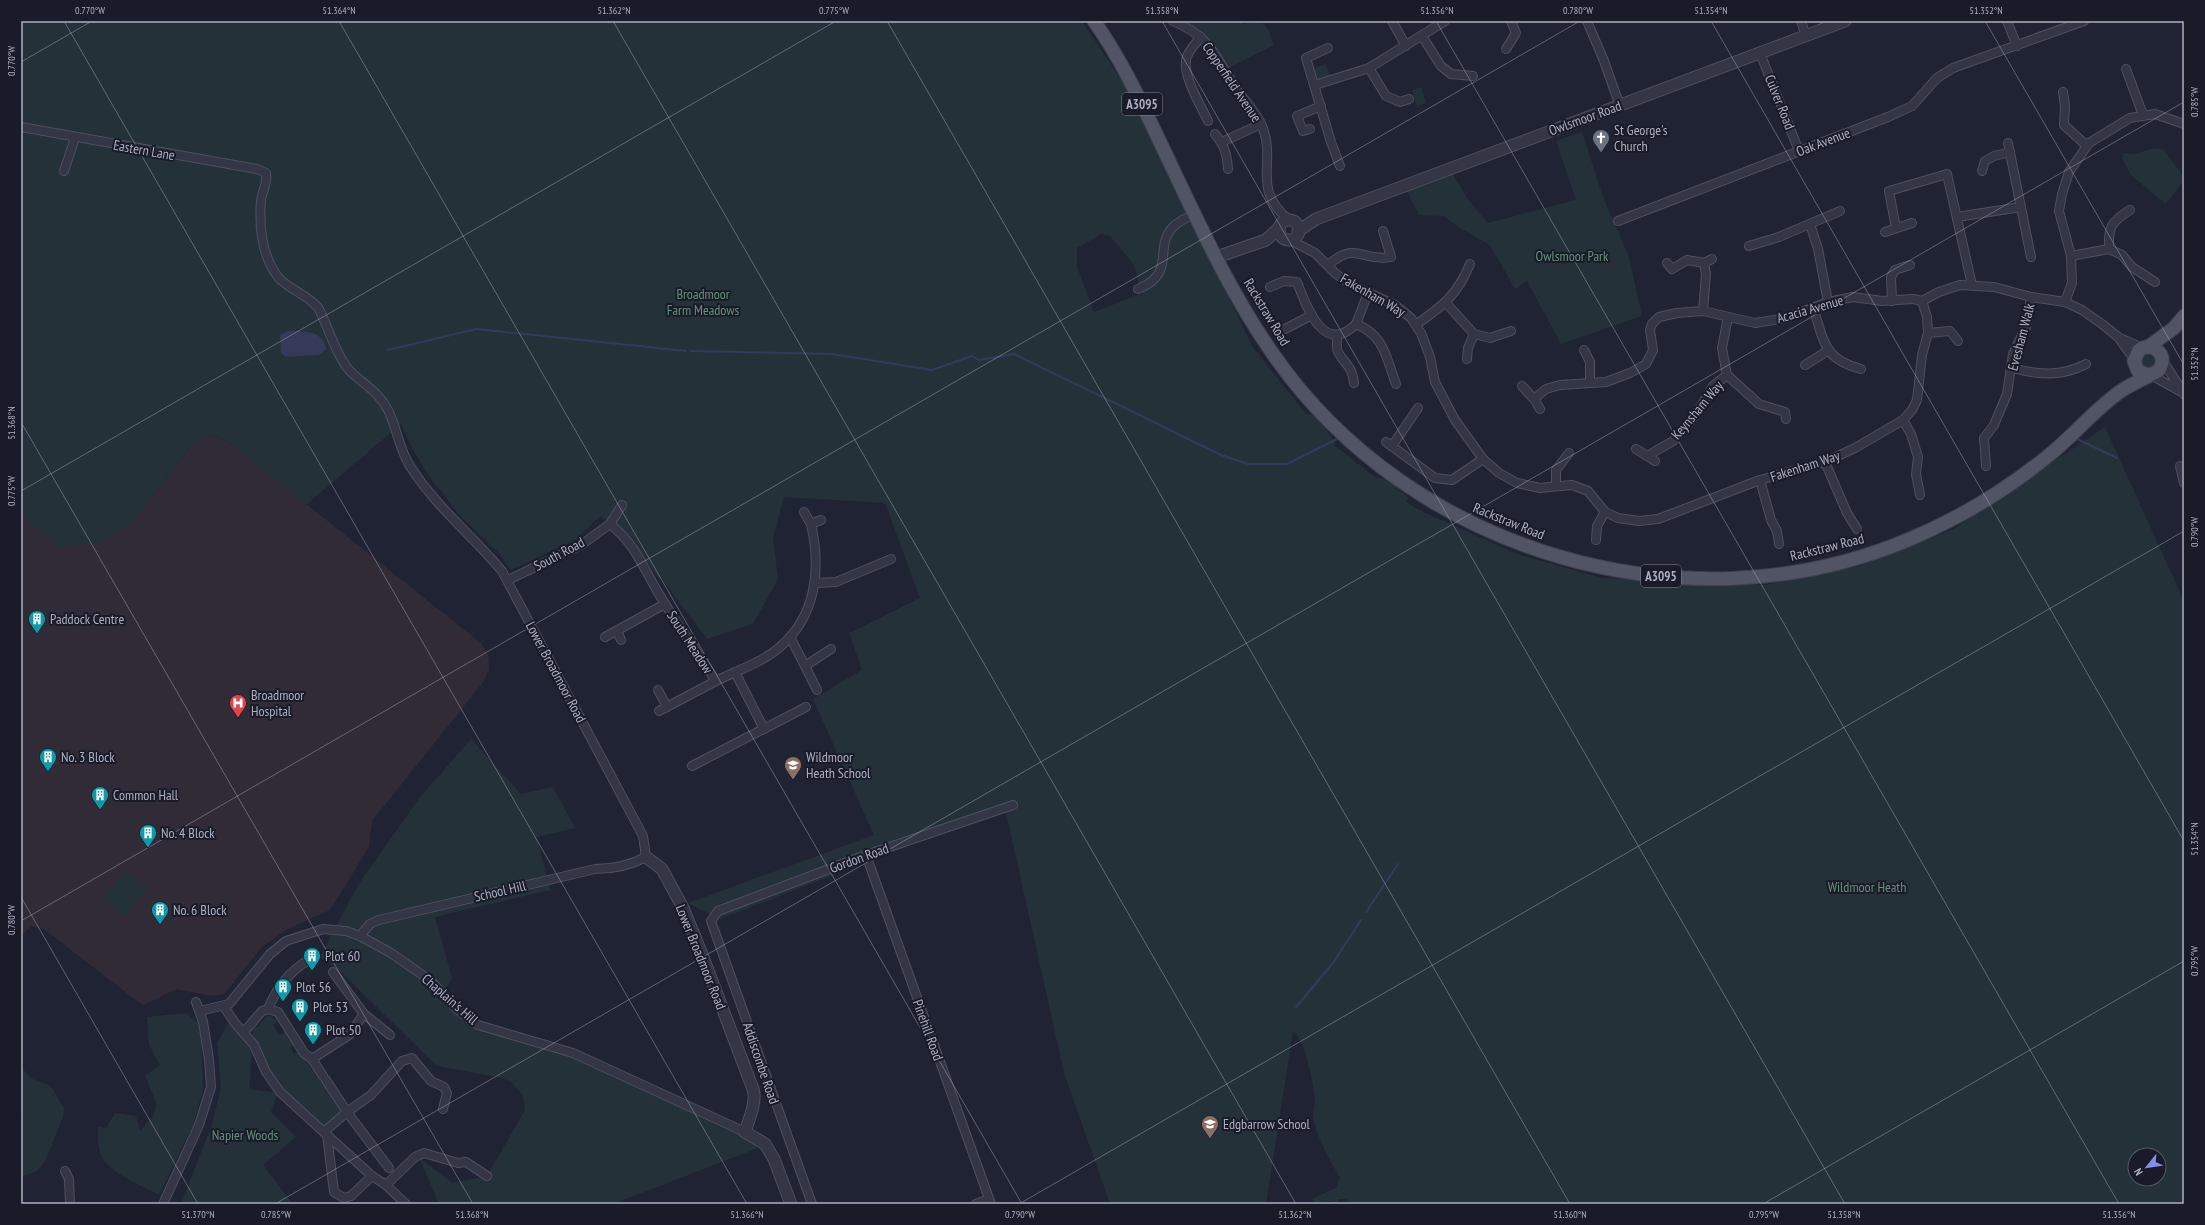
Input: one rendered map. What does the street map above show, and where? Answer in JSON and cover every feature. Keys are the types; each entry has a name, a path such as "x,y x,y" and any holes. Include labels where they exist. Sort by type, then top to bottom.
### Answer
{"main road":[{"name":"Rackstraw Road","path":"1094,21 1124,71 1217,257 1260,334 1288,374 1340,432 1381,466 1457,516 1511,541 1564,558 1632,573 1693,579 1738,579 1766,576 1827,565 1894,545 1954,518 2006,487 2047,457 2118,393 2150,375"},
{"path":"2174,328 2162,359 2160,370 2150,375 2138,371 2134,361 2137,352 2174,328 2184,316"},
{"path":"2146,347 2156,348 2162,359"},
{"name":"Rackstraw Road","path":"2118,393 2134,361"}],"street":[{"name":"Copperfield Avenue","path":"1173,21 1191,28 1212,47 1237,89 1261,124 1265,136 1265,180 1275,206 1285,224"},
{"path":"1392,21 1406,46"},
{"path":"1315,85 1369,68 1446,21"},
{"path":"1506,49 1516,33 1511,21"},
{"path":"1587,21 1604,61 1620,106"},
{"path":"1801,21 1806,36"},
{"name":"Owlsmoor Road","path":"1298,231 1310,223 1326,216 1845,21"},
{"path":"2007,21 2017,46"},
{"name":"Oak Avenue","path":"1618,221 1912,106 1937,78 1953,68 2084,21"},
{"path":"1422,36 1441,66 1451,74 1473,76"},
{"path":"1201,37 1186,59 1186,70 1208,121"},
{"path":"1328,48 1306,58 1331,142 1340,166"},
{"name":"Culver Road","path":"1760,53 1800,151"},
{"path":"1369,68 1386,96 1400,102 1409,99"},
{"path":"2126,69 2134,87 2143,115"},
{"path":"2063,92 2065,106 2064,124 2087,146"},
{"path":"1310,129 1303,131 1297,116 1321,106"},
{"path":"2066,302 2072,283 2071,256 2059,211 2062,194 2069,172 2087,146 2130,118 2155,114 2184,124"},
{"path":"1222,142 1261,124"},
{"name":"Eastern Lane","path":"21,127 75,138 256,169 266,173"},
{"path":"1215,134 1222,142 1227,154 1228,169"},
{"path":"64,171 75,138"},
{"path":"2008,143 2031,257"},
{"path":"1982,171 1985,161 1994,156 2010,152"},
{"name":"Lower Broadmoor Road","path":"266,173 261,200 263,242 269,262 279,278 314,302 319,309 347,366 377,394 388,409 404,455 411,467 450,517 480,545 508,580 641,830 646,843 646,857 662,869 683,908 702,952 754,1092 752,1111 745,1132"},
{"path":"1896,228 1889,191 1947,174 1972,285"},
{"path":"1957,217 2021,207"},
{"path":"2109,249 2108,234 2111,225 2130,210"},
{"path":"1749,246 1765,242 1840,211"},
{"path":"1138,289 1150,284 1160,275 1165,243 1175,225 1195,214"},
{"name":"Owlsmoor Road","path":"1285,224 1326,216"},
{"path":"1885,232 1912,223"},
{"path":"1285,224 1281,236 1288,240"},
{"path":"1217,257 1266,240 1288,240 1295,237 1298,231 1297,225 1285,224 1266,240"},
{"path":"1810,224 1818,249 1828,302"},
{"name":"Fakenham Way","path":"1298,231 1306,247"},
{"path":"1328,265 1341,254 1354,252 1377,259 1391,257 1383,231"},
{"name":"Fakenham Way","path":"1288,240 1306,247 1328,265 1336,274 1368,293 1395,305 1417,324 1430,357 1435,382 1455,420 1483,459 1499,473 1517,483 1540,488 1572,485 1588,491 1605,512 1618,518 1639,521 1658,519 1760,480 1825,462 1855,448 1903,420 1912,410 1917,400 1922,355 1928,333 1927,317 1922,301"},
{"path":"2071,256 2109,249 2122,255 2132,267 2155,282"},
{"path":"1667,263 1672,269 1687,260 1704,263 1712,259"},
{"path":"1703,312 1706,274 1704,263"},
{"path":"1417,324 1446,303 1462,282 1470,264"},
{"path":"1892,301 1891,277 1895,270 1910,265"},
{"path":"1270,287 1284,281 1297,282 1312,315 1324,332 1337,336 1347,332 1356,324 1368,293"},
{"name":"Acacia Avenue","path":"1534,399 1546,389 1560,385 1606,382 1630,373 1646,364 1653,350 1650,330 1652,324 1659,317 1677,313 1703,312 1755,323 1786,318 1828,302 1853,297 1882,301 1922,301 1948,288 1972,285 1994,287 2031,297 2066,302 2082,310 2118,337 2146,347"},
{"name":"Evesham Walk","path":"1986,466 1984,438 2001,411 2007,394 2013,354 2026,326 2031,297"},
{"path":"1446,303 1474,334 1490,338 1511,331"},
{"path":"1814,307 1825,344 1834,358 1845,364 1861,369"},
{"path":"1285,329 1312,315"},
{"path":"1728,317 1722,348 1727,375 1759,404 1785,412 1786,419"},
{"path":"1356,324 1369,329 1380,341 1396,384"},
{"path":"1928,333 1950,331 1958,340"},
{"path":"1467,360 1468,348 1474,334"},
{"path":"1337,336 1338,351 1347,362 1353,376 1354,383"},
{"name":"Acacia Avenue","path":"2118,337 2134,361"},
{"path":"1584,350 1590,362 1590,383"},
{"path":"1805,365 1829,350"},
{"path":"2162,359 2183,394"},
{"path":"2012,368 2046,375 2060,374 2086,364"},
{"name":"Keynsham Way","path":"1647,456 1672,441 1695,416 1713,386 1727,375"},
{"path":"2150,375 2183,394"},
{"path":"1522,386 1534,399 1540,409"},
{"path":"1418,408 1389,444 1435,478 1452,480 1483,459"},
{"path":"1903,420 1911,434 1918,457 1916,474 1920,495"},
{"path":"1636,449 1656,461"},
{"path":"1556,486 1556,470 1569,452"},
{"path":"1825,462 1847,513 1857,529"},
{"path":"2180,466 2184,483"},
{"path":"1760,480 1771,520 1777,531 1779,544"},
{"name":"South Road","path":"508,580 581,545 610,524 622,505"},
{"name":"South Meadow","path":"659,711 780,648 799,625 810,603 816,583 817,564 811,524 804,512"},
{"path":"1596,540 1597,526 1605,512"},
{"path":"811,524 821,520"},
{"name":"South Meadow","path":"610,524 622,534 637,554 665,604 716,681"},
{"path":"816,583 836,582 891,560"},
{"name":"South Meadow","path":"605,637 665,604"},
{"path":"617,631 621,640"},
{"path":"790,637 817,690"},
{"path":"805,666 831,649"},
{"name":"South Meadow","path":"735,672 764,729"},
{"path":"658,690 667,707"},
{"path":"692,766 806,707"},
{"name":"Gordon Road","path":"711,921 718,911 866,855 1013,805"},
{"name":"Pinehill Road","path":"866,855 990,1202"},
{"name":"School Hill","path":"360,936 370,924 379,920 588,870 632,863 646,857"},
{"name":"Addiscombe Road","path":"711,921 812,1204"},
{"name":"Chaplain's Hill","path":"224,1007 235,999 270,954 286,941 323,929 340,930 360,936 390,953 431,981 457,1009 478,1025 573,1053 745,1132"},
{"path":"268,1009 284,981 294,969 307,961"},
{"path":"333,972 364,1014 390,1034"},
{"path":"163,1204 199,1125 211,1087 209,1059 200,1011 196,1002"},
{"path":"200,1011 224,1007 235,1023 254,1045 266,1072 280,1092 372,1176 386,1185 406,1204"},
{"path":"244,1032 262,1011 268,1009 278,1012 304,1053 312,1059 347,1112 389,1168"},
{"path":"312,1059 349,1035 364,1014"},
{"path":"326,1133 347,1112 371,1095 402,1061 412,1058 431,1081 444,1087 447,1093 443,1109"},
{"path":"745,1132 765,1144 774,1158 791,1204"},
{"path":"326,1133 334,1192 344,1198 351,1196 372,1176"},
{"path":"386,1185 415,1157 424,1154 458,1163 466,1162 488,1176"},
{"path":"65,1171 69,1179 70,1204"},
{"path":"976,1204 990,1202"}],"shaded area":[{"name":"Broadmoor Hospital","path":"215,436 227,441 481,643 488,654 489,669 484,681 372,821 369,847 330,910 286,930 262,947 224,994 212,996 176,989 144,1005 138,1002 44,929 32,926 21,936 21,514 59,548 131,523 193,444 203,437"}],"green space":[{"path":"21,21 1082,21 1132,96 1252,346 1306,414 1316,416 1335,442 1334,445 1375,477 1386,479 1409,498 1406,501 1415,508 1517,554 1602,578 1765,585 1860,566 1954,529 2105,427 2184,601 2184,1204 1348,1204 1347,1199 1338,1199 1339,1204 1324,1204 1336,1200 1315,1204 1312,1199 1336,1188 1340,1177 1320,1139 1314,1122 1313,1115 1315,1100 1313,1083 1302,1044 1298,1036 1293,1031 1266,1204 1110,1204 1064,1073 1005,808 720,919 688,903 874,835 813,699 862,670 849,633 920,598 885,503 784,497 773,538 778,579 753,624 707,639 661,578 659,579 626,532 600,516 575,540 511,570 499,553 458,514 443,493 434,484 412,448 401,424 306,505 227,441 215,436 209,436 193,444 131,523 103,541 59,548 21,514","holes":["1101,234 1110,236 1134,265 1142,295 1140,294 1094,312 1077,267 1077,248"]},
{"path":"1181,21 1242,21 1243,24 1261,21 1268,29 1274,45 1227,69 1208,40 1196,29"},
{"path":"1326,64 1331,78 1316,83 1311,69"},
{"path":"1421,87 1426,103 1417,106 1413,97 1413,90"},
{"name":"Owlsmoor Park","path":"1582,132 1603,197 1629,257 1642,316 1561,344 1527,281 1515,289 1490,245 1443,216 1419,215 1407,191 1452,172 1468,200 1488,223 1576,200 1556,141"},
{"path":"2156,148 2163,149 2181,173 2183,181 2166,204 2131,175 2122,159 2123,153 2133,154"},
{"path":"2143,353 2153,354 2157,363 2152,370 2140,366"},
{"path":"471,739 521,794 553,787 575,828 537,837 550,890 435,917 452,978 443,993 478,1025 573,1053 743,1136 758,1148 613,1204 439,1204 419,1157 452,1183 487,1176 525,1110 523,1095 511,1082 502,1078 437,1066 339,970 320,957 358,885 420,797"},
{"path":"126,870 148,888 124,917 102,900"},
{"path":"186,1013 201,1026 203,1090 193,1125 159,1195 127,1179 106,1163 99,1150 98,1126 106,1128 115,1113 136,1116 140,1131 153,1116 157,1104 145,1076 160,1065 149,1045 147,1017"},
{"path":"269,1015 277,1022 273,1025 280,1035 286,1031 295,1044 290,1048 294,1054 299,1051 344,1114 325,1126 295,1101 279,1084 271,1072 252,1035 253,1030"},
{"name":"Napier Woods","path":"229,1022 252,1049 249,1089 277,1093 271,1112 296,1137 263,1165 293,1204 181,1204 211,1127 221,1088 217,1043"},
{"path":"21,1066 30,1078 51,1086 64,1108 63,1117 46,1159 37,1171 21,1177 21,1120 23,1119 21,1105"}],"water":[{"path":"288,331 300,331 317,335 321,338 326,349 319,355 286,357 281,353 280,335"}],"waterway":[{"path":"388,350 476,329 686,351"},
{"path":"691,351 832,354 932,370 972,356 979,360 1014,354 1221,455 1248,464 1287,464 1339,438"},
{"path":"2077,439 2117,458"},
{"path":"1366,912 1398,864"},
{"path":"1296,1007 1333,963 1361,920"}],"place":[{"name":"St George's Church","path":"1601,153"},
{"name":"Paddock Centre","path":"37,634"},
{"name":"Broadmoor Hospital","path":"238,718"},
{"name":"No. 3 Block","path":"48,772"},
{"name":"Wildmoor Heath School","path":"793,780"},
{"name":"Common Hall","path":"100,810"},
{"name":"No. 4 Block","path":"148,848"},
{"name":"No. 6 Block","path":"160,925"},
{"name":"Plot 60","path":"312,971"},
{"name":"Plot 56","path":"283,1002"},
{"name":"Plot 53","path":"300,1022"},
{"name":"Plot 50","path":"313,1045"},
{"name":"Edgbarrow School","path":"1210,1139"}],"park label":[{"name":"Broadmoor Farm Meadows","path":"703,302"},
{"name":"Wildmoor Heath","path":"1867,887"}]}
